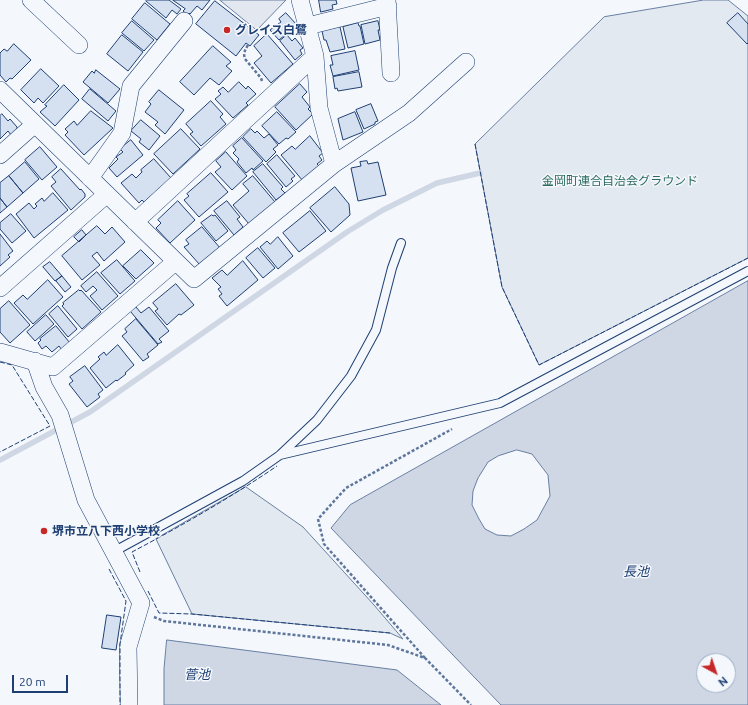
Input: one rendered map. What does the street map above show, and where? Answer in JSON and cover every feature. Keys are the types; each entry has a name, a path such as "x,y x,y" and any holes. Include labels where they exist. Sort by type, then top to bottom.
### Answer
{"street":[{"path":"31,0 79,45"},
{"path":"300,0 315,56 318,108 334,164"},
{"path":"308,26 388,3 391,73"},
{"path":"90,178 122,133 131,86 184,21"},
{"path":"135,222 315,56"},
{"path":"0,90 194,279 334,164 408,113 466,62"},
{"path":"0,155 36,124"},
{"path":"0,288 107,194"},
{"path":"0,352 53,367 175,262"},
{"path":"35,361 44,387 60,415 86,500 114,552 140,607 128,647 128,705"}],"lane":[{"path":"114,552 243,481 280,455 316,420 351,376 376,330 392,268 401,243"},
{"path":"280,455 500,403 748,271"}],"path":[{"path":"248,45 244,50 245,59 261,78 262,83"},
{"path":"458,426 346,488 318,520 324,544 426,658 471,705"},
{"path":"140,607 164,621 388,645 426,658"}],"green space":[{"name":"金岡町連合自治会グラウンド","path":"704,0 728,0 748,16 748,258 539,365 502,287 475,144 604,17"},
{"path":"246,487 303,527 403,639 390,633 192,614 156,539"}],"shaded area":[{"path":"220,0 286,0 257,30"}],"water":[{"name":"長池","path":"748,281 748,705 501,705 331,528 350,505","holes":["517,450 532,454 548,475 550,496 537,520 511,536 497,535 485,529 472,505 473,491 478,478 488,462 498,456"]},
{"name":"菅池","path":"167,640 397,670 441,705 164,705 164,669"}],"building":[{"path":"169,0 181,9 177,14 172,10 166,18 146,1"},
{"path":"173,0 210,0 202,10 197,6 188,15 183,11 185,9"},
{"path":"319,0 336,0 337,4 332,5 333,9 321,12"},
{"name":"グレイス白鷺","path":"215,1 259,35 250,46 246,43 236,56 196,24"},
{"path":"145,3 170,24 157,40 132,19"},
{"path":"286,13 297,25 279,40 270,30 281,22 279,19"},
{"path":"738,13 748,24 747,44 727,23"},
{"path":"132,21 154,40 144,51 122,33"},
{"path":"378,21 380,40 365,44 361,25"},
{"path":"358,23 364,44 348,48 343,27"},
{"path":"340,27 345,49 330,52 326,40 324,40 322,31"},
{"path":"267,34 293,64 271,83 254,63 262,56 254,46"},
{"path":"122,35 143,52 128,71 107,54"},
{"path":"287,35 292,41 295,38 303,48 300,50 302,54 295,60 280,41"},
{"path":"14,44 31,60 12,79 10,78 6,82 0,75 0,53 4,49 7,51"},
{"path":"213,46 231,62 226,66 232,71 219,85 210,78 194,95 180,82"},
{"path":"355,51 359,70 333,76 330,65 333,65 331,56"},
{"path":"41,69 59,86 43,103 38,98 34,103 21,90"},
{"path":"96,70 120,89 108,103 83,82 92,71 94,73"},
{"path":"359,72 362,87 338,91 337,88 335,89 333,77"},
{"path":"239,82 246,89 248,86 256,94 246,103 248,105 233,118 215,99 221,94 218,91 223,87 228,92"},
{"path":"300,84 307,92 302,97 310,107 308,109 313,114 296,130 275,107"},
{"path":"64,85 79,100 55,126 40,112 47,106 45,105"},
{"path":"90,89 116,111 108,121 82,99"},
{"path":"159,90 184,110 165,134 155,125 158,122 145,112 151,104 149,102"},
{"path":"211,101 223,114 220,117 226,124 201,146 190,134 193,132 186,124"},
{"path":"371,104 378,121 364,129 356,110"},
{"path":"91,111 113,128 84,155 65,135 68,132 65,129 74,121 77,125"},
{"path":"277,112 296,132 279,144 262,126"},
{"path":"355,112 363,132 343,140 338,119"},
{"path":"2,114 8,121 10,119 17,127 17,130 11,135 8,131 0,139 0,116"},
{"path":"141,120 160,136 149,150 139,142 141,139 131,131"},
{"path":"181,129 200,149 173,174 154,154"},
{"path":"251,129 255,133 257,131 264,138 269,134 278,145 273,149 276,152 266,162 243,137"},
{"path":"310,136 323,153 319,156 322,160 317,164 320,167 303,181 281,155 292,146 295,149"},
{"path":"242,138 263,161 253,170 252,168 246,173 237,162 239,159 233,153 236,150 233,146"},
{"path":"131,140 143,155 117,177 109,168 118,159 116,157 123,152 120,149"},
{"path":"40,147 57,167 42,180 25,160"},
{"path":"226,152 247,176 232,190 215,172 221,167 216,161"},
{"path":"277,155 295,176 291,179 293,181 286,187 267,164"},
{"path":"154,159 171,178 144,202 142,200 139,203 121,183 132,174 136,178 142,172 141,170"},
{"path":"367,161 368,164 378,162 386,195 358,201 351,168 361,166 360,162"},
{"path":"25,162 39,179 23,193 9,176"},
{"path":"263,164 283,187 281,189 285,193 276,200 253,172"},
{"path":"61,169 85,194 85,197 71,210 51,186 56,182 52,177"},
{"path":"211,173 228,192 199,217 184,200 189,196 187,194"},
{"path":"9,176 23,193 7,207 0,198 0,183"},
{"path":"253,176 275,202 249,224 233,205 249,191 243,184"},
{"path":"335,187 349,204 350,215 331,232 310,208"},
{"path":"53,193 68,210 34,238 16,214 29,203 34,209 37,206 35,204 42,198 44,201"},
{"path":"0,198 7,207 0,213"},
{"path":"178,201 195,220 170,243 156,228 161,223 158,220"},
{"path":"227,201 240,217 237,219 243,227 234,235 214,211"},
{"path":"310,211 326,231 299,252 283,233"},
{"path":"11,214 26,231 12,243 0,229 0,223"},
{"path":"212,215 215,215 228,231 216,241 201,223"},
{"path":"97,226 105,234 112,227 125,242 104,261 97,252 92,256 100,265 82,280 62,256"},
{"path":"202,227 221,249 200,265 184,247 189,244 186,240"},
{"path":"82,230 86,235 79,242 74,237"},
{"path":"0,234 13,251 8,255 10,257 0,266"},
{"path":"278,237 293,256 278,269 260,247 267,241 270,244"},
{"path":"258,248 275,268 263,278 246,258"},
{"path":"141,250 154,263 136,279 123,266"},
{"path":"117,260 135,281 120,294 101,273"},
{"path":"243,261 258,280 227,306 219,296 222,294 218,289 221,287 212,278 222,270 227,275"},
{"path":"50,262 62,276 55,281 43,267"},
{"path":"97,272 118,296 102,310 90,296 97,290 93,286 86,292 81,286"},
{"path":"62,276 71,287 65,292 56,281"},
{"path":"48,280 63,297 33,324 14,303 23,295 27,299"},
{"path":"176,284 194,305 181,315 179,314 167,325 155,311 158,309 153,303"},
{"path":"81,290 101,312 82,329 62,306 64,304 63,303"},
{"path":"9,301 30,325 10,343 0,332 0,309"},
{"path":"58,306 77,329 68,337 49,314"},
{"path":"136,307 141,313 149,307 169,331 159,339 162,342 158,344 130,311"},
{"path":"46,315 54,324 35,341 27,332"},
{"path":"136,319 158,345 147,354 149,357 143,361 122,336 127,332 125,329"},
{"path":"56,326 70,343 62,350 59,346 52,352 46,346 42,349 38,343 41,340 40,339"},
{"path":"118,345 134,365 125,373 126,374 106,388 90,368 100,359 98,357 104,352 106,355"},
{"path":"85,366 103,390 98,394 100,397 87,407 69,384 73,381 70,377"},
{"path":"107,615 121,617 116,650 102,648"}],"waterway":[{"path":"0,460 90,412 347,232 383,210 437,183 480,173"}],"fence":[{"path":"475,144 502,287 539,365 748,258"},
{"path":"0,362 12,365 50,426 0,452"},
{"path":"140,572 132,552 205,511 277,466"},
{"path":"109,569 126,601 120,644 120,705"},
{"path":"148,591 159,613 192,614 390,633"}],"place":[{"name":"グレイス白鷺","path":"227,30"},
{"name":"堺市立八下西小学校","path":"44,531"}]}
